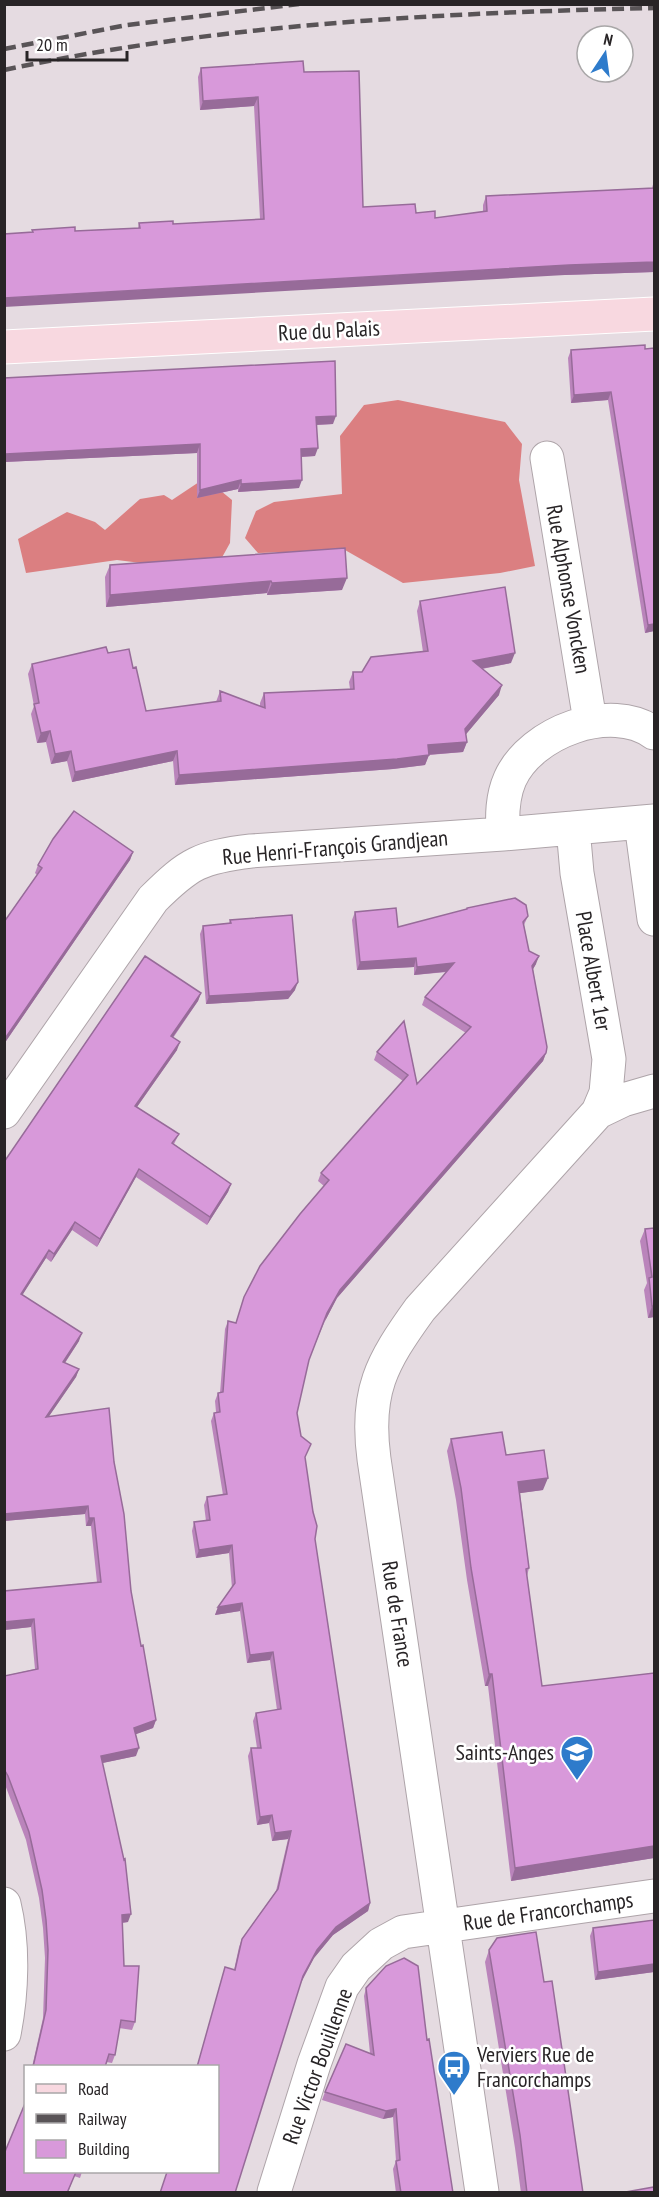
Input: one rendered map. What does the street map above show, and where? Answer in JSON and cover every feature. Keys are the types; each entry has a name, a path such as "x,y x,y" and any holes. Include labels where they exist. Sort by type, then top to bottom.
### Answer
{"main road":[{"name":"Rue du Palais","path":"4,347 654,314"}],"street":[{"name":"Rue Alphonse Voncken","path":"547,458 590,721"},
{"path":"654,733 634,724 611,720 590,721 564,729 542,743 524,760 510,778 502,808 503,834 648,822 654,919"},
{"name":"Place Albert 1er","path":"573,828 577,873 609,1059 606,1093 598,1112"},
{"name":"Rue Henri-François Grandjean","path":"4,1112 153,899 175,877 196,862 222,854 251,851 503,834"},
{"path":"598,1112 623,1100 654,1091"},
{"name":"Rue de France","path":"482,2193 371,1434 371,1409 374,1388 391,1352 420,1309 598,1112"},
{"name":"Rue de Francorchamps","path":"442,1927 654,1896"},
{"path":"4,1904 8,1918 10,1976 8,2016 4,2034"},
{"name":"Rue Victor Bouillenne","path":"274,2193 314,2064 342,1987 356,1967 381,1944 403,1932 442,1927"}],"shaded area":[{"path":"398,400 505,422 522,444 519,480 535,566 500,573 403,583 345,550 258,553 245,538 256,511 274,502 342,494 340,436 364,405"},
{"path":"205,478 232,500 230,543 220,561 165,566 117,560 26,573 18,539 67,512 95,522 105,530 140,499 164,495 172,500"}],"building":[{"path":"303,61 304,72 359,71 363,207 415,204 416,213 435,211 435,218 487,211 486,196 654,188 654,262 4,298 4,234 75,227 75,231 140,228 139,223 173,221 173,224 264,219 258,97 203,101 201,68"},
{"path":"645,345 645,349 654,348 654,624 648,625 611,392 574,395 571,350"},
{"path":"335,361 336,416 316,417 318,448 301,449 302,480 241,484 241,480 200,490 200,444 6,454 4,458 4,378"},
{"path":"345,548 347,578 272,583 271,581 110,595 110,565"},
{"path":"505,587 515,653 473,661 502,685 465,729 467,742 428,745 429,755 179,775 177,751 75,772 71,751 55,754 50,731 41,733 34,704 39,703 32,664 106,647 108,653 129,649 133,668 136,667 146,711 221,701 220,691 265,708 264,693 354,689 353,672 362,672 371,657 428,651 420,601"},
{"path":"74,811 133,852 4,1040 4,922 42,868 38,865 53,839"},
{"path":"515,898 526,905 528,916 523,922 529,951 539,956 532,966 547,1047 546,1053 340,1290 327,1313 309,1360 297,1413 301,1436 311,1444 305,1457 317,1526 315,1539 370,1903 336,1927 317,1950 303,1976 235,2193 160,2193 167,2173 219,2173 219,2065 198,2065 225,1967 235,1970 242,1939 278,1889 291,1831 275,1833 272,1815 260,1817 251,1748 261,1748 256,1713 281,1709 273,1652 250,1655 242,1603 218,1607 235,1583 232,1545 199,1550 194,1522 210,1520 207,1497 227,1494 214,1413 220,1412 218,1393 223,1392 228,1321 236,1323 244,1297 260,1266 329,1180 321,1173 408,1075 377,1052 404,1021 417,1084 471,1027 425,997 454,963 417,967 416,958 360,962 355,912 396,908 398,927 467,908"},
{"path":"292,915 298,982 291,991 209,996 203,926 231,923 230,920"},
{"path":"145,956 201,993 171,1036 180,1042 135,1106 179,1134 172,1143 231,1184 210,1217 139,1169 100,1239 75,1222 54,1254 49,1250 21,1294 82,1333 63,1362 79,1369 46,1417 109,1408 114,1462 124,1514 131,1591 156,1720 134,1728 139,1748 101,1756 125,1859 131,1914 122,1915 124,1966 139,1966 135,2022 121,2020 115,2055 109,2054 106,2065 33,2065 46,2010 48,1950 46,1920 29,1832 4,1769 4,1676 38,1669 34,1619 4,1622 4,1591 101,1582 94,1518 89,1518 88,1506 4,1514 4,1162"},
{"path":"654,1228 654,1306 652,1306 649,1278 652,1277 645,1229"},
{"path":"502,1432 506,1455 544,1450 548,1478 518,1482 529,1568 526,1569 542,1686 654,1673 654,1846 515,1868 492,1674 489,1674 471,1568 461,1488 451,1439"},
{"path":"654,1920 654,1964 598,1972 593,1928"},
{"path":"536,1932 544,1982 552,1981 583,2193 527,2193 520,2135 489,1950 497,1938"},
{"path":"404,1958 418,1966 427,2040 429,2039 453,2193 401,2193 396,2161 400,2160 396,2109 386,2111 325,2092 346,2044 374,2055 366,1988 386,1966"},
{"path":"24,2106 24,2173 76,2173 67,2193 4,2193 4,2154"},
{"path":"654,2187 654,2193 620,2193"}],"railway":[{"path":"4,49 127,25 299,4"},
{"path":"4,70 85,54 247,31 491,13 654,8"}],"place":[{"name":"Saints-Anges","path":"577,1781"},
{"name":"Verviers Rue de Francorchamps","path":"454,2096"}]}
